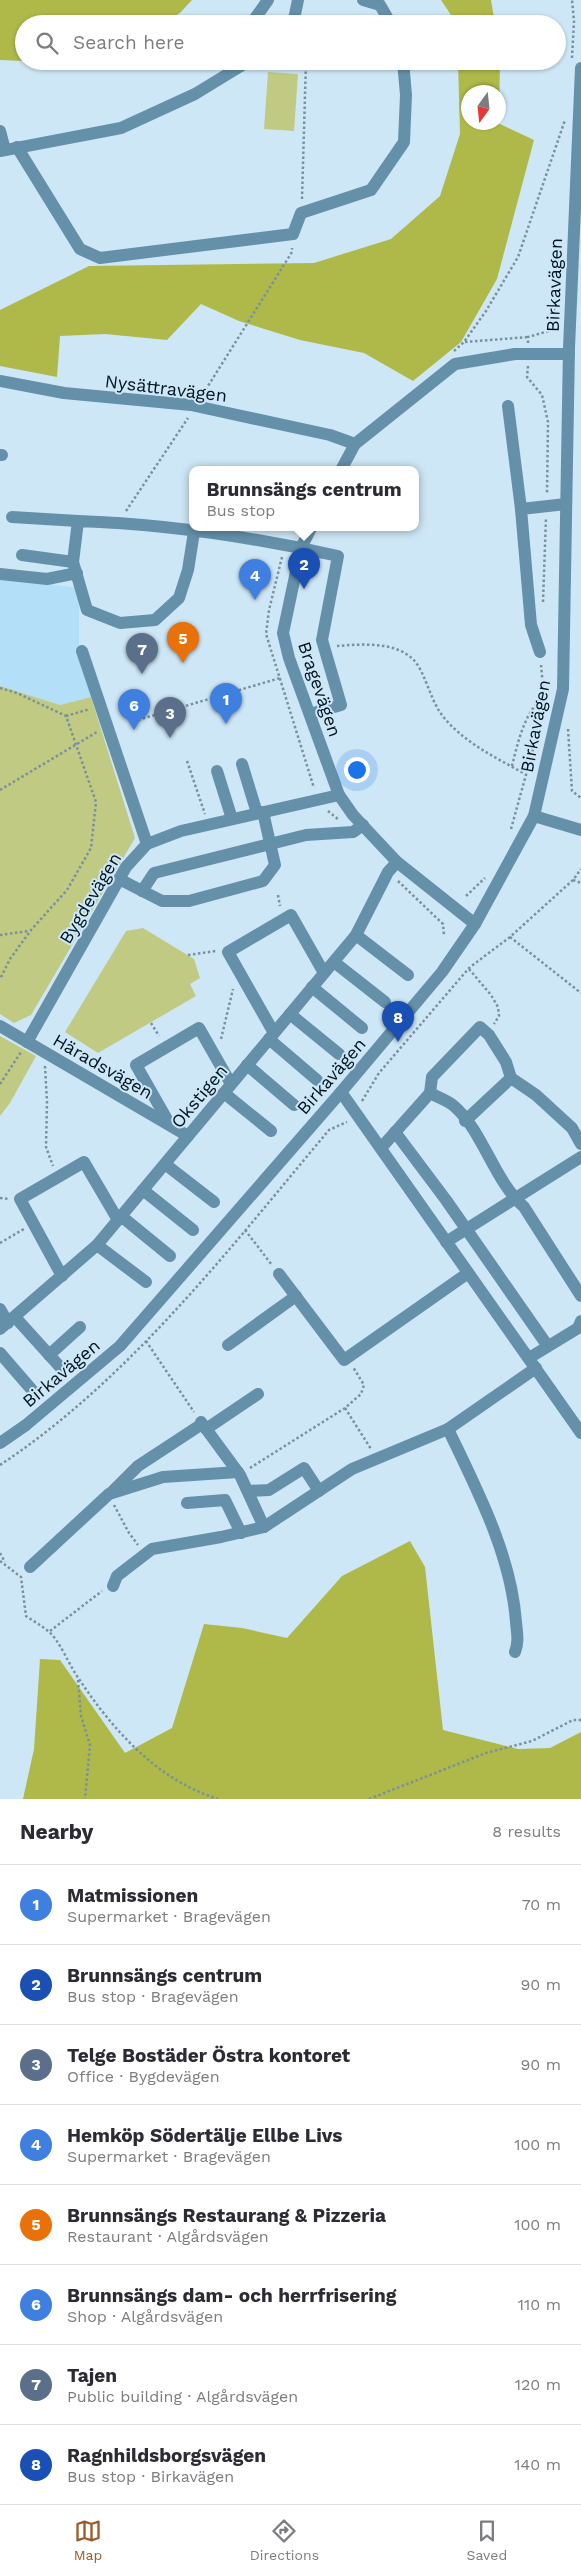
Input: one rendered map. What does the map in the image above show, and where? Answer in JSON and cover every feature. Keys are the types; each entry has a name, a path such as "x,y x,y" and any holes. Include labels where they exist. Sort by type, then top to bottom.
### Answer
{"street":[{"path":"257,15 268,0"},
{"path":"295,15 298,0"},
{"path":"363,0 380,5 386,15"},
{"name":"Birkavägen","path":"0,1443 26,1425 120,1346 341,1092 442,972 474,924 534,816 563,689 576,67"},
{"path":"7,149 121,128 196,94 235,70"},
{"path":"0,131 7,149 80,249 100,258 293,234 301,213 370,190 404,142 406,95 404,70"},
{"path":"343,466 355,444 455,364 528,354 569,354"},
{"name":"Nysättravägen","path":"0,381 64,393 196,406 330,436 355,444"},
{"path":"508,406 531,625 540,652"},
{"path":"520,510 566,504"},
{"path":"12,516 118,523 194,532 301,548 338,556 322,640 341,705 310,714"},
{"path":"78,521 75,567 87,610 120,623 155,620 179,598 188,570 194,532"},
{"name":"Bragevägen","path":"310,531 301,548 283,633 290,658 339,795 393,867 474,924"},
{"path":"22,555 75,567"},
{"path":"0,574 47,579 75,567"},
{"path":"82,651 147,844 208,825 339,795"},
{"path":"119,879 162,901 189,901 263,881 275,865 270,842 242,764"},
{"path":"217,771 232,819"},
{"path":"534,816 581,830"},
{"path":"142,891 154,873 270,842 306,835 353,832 363,825"},
{"name":"Bygdevägen","path":"27,1042 126,867 147,844"},
{"name":"Okstigen","path":"7,1323 97,1245 356,935 393,867"},
{"path":"317,1080 271,1036 228,952 291,915 324,973"},
{"path":"356,935 408,975"},
{"path":"334,962 385,1002"},
{"path":"312,987 362,1028"},
{"path":"290,1014 339,1054"},
{"name":"Häradsvägen","path":"0,1026 188,1136"},
{"path":"381,1148 430,1093 432,1077 480,1026 488,1033 506,1062 511,1078 536,1095 572,1128 581,1144"},
{"path":"170,1125 136,1065 199,1028 216,1058 227,1089 271,1132"},
{"path":"247,1065 294,1105"},
{"path":"465,1121 511,1078"},
{"path":"341,1092 581,1433"},
{"path":"430,1093 454,1106 514,1198 524,1207 581,1296"},
{"path":"396,1132 547,1345"},
{"path":"446,1242 581,1157"},
{"path":"62,1276 20,1199 84,1162 119,1218 170,1256"},
{"path":"165,1164 214,1202"},
{"path":"143,1190 193,1230"},
{"path":"97,1245 146,1282"},
{"path":"279,1274 344,1360 468,1272"},
{"path":"228,1345 296,1296"},
{"path":"0,1309 7,1323 49,1355 61,1368"},
{"path":"113,1586 118,1576 152,1549 264,1527 352,1469 448,1429 533,1363 547,1345 578,1328 581,1320"},
{"path":"49,1355 80,1327"},
{"path":"0,1353 32,1390"},
{"path":"30,1567 138,1466 203,1425 258,1394"},
{"path":"203,1425 239,1473 264,1527"},
{"path":"448,1429 481,1499 502,1553 515,1603 518,1645 515,1652"},
{"path":"248,1491 269,1490 304,1468 319,1491"},
{"path":"109,1494 162,1477 239,1473"},
{"path":"187,1503 224,1500 241,1533"}],"path":[{"path":"572,0 576,67"},
{"path":"301,213 306,70"},
{"path":"449,354 464,342 486,311 518,257 569,112 568,130"},
{"path":"118,523 196,406 292,252 293,234"},
{"path":"464,342 528,337 552,330 559,262"},
{"path":"528,337 528,377 542,395 548,422 543,606"},
{"path":"290,658 324,647 371,644 401,651 420,667 430,693 444,719 466,741 524,774"},
{"path":"540,652 545,708"},
{"path":"138,720 296,674"},
{"path":"0,688 16,693 66,716 101,706"},
{"path":"512,766 524,725 544,696"},
{"path":"172,710 177,726"},
{"path":"0,979 10,959 31,930 67,890 91,848 96,802 66,716"},
{"path":"510,830 542,716"},
{"path":"0,790 92,733"},
{"path":"187,761 208,825"},
{"path":"572,791 581,798"},
{"path":"393,867 443,924 444,935"},
{"path":"0,1465 85,1400 146,1341 245,1230 330,1130 345,1124 356,1113 379,1073 469,968 510,937 573,880 581,869"},
{"path":"466,896 491,872"},
{"path":"573,880 581,883"},
{"path":"0,935 31,930"},
{"path":"510,937 581,992"},
{"path":"188,956 219,951 228,952"},
{"path":"469,968 498,1007 500,1016 488,1033"},
{"path":"216,1058 238,970"},
{"path":"151,1023 166,1047"},
{"path":"0,1084 27,1042"},
{"path":"44,1052 47,1102 46,1147 49,1160 59,1176"},
{"path":"0,1243 34,1224"},
{"path":"245,1230 279,1274"},
{"path":"146,1341 203,1425"},
{"path":"239,1473 345,1408 361,1394 364,1385 347,1357"},
{"path":"345,1408 377,1459"},
{"path":"109,1494 129,1533 145,1554"},
{"path":"0,1553 6,1563 21,1577 26,1616 50,1631 78,1678 118,1732 154,1764 203,1794 218,1799"},
{"path":"0,1561 6,1563"},
{"path":"50,1631 104,1589 113,1586"},
{"path":"78,1678 81,1716 90,1745 85,1799"},
{"path":"370,1799 486,1753 532,1741 573,1720 581,1720"}],"shaded area":[{"path":"0,569 49,584 79,588 79,654 91,697 60,705 0,686"}],"green space":[{"path":"0,0 192,0 176,15 15,15 15,61 0,60"},
{"path":"441,0 491,0 494,15 451,15"},
{"path":"458,70 500,70 500,85 461,85 461,130 506,130 506,127 534,140 497,279 461,342 413,381 364,353 300,340 239,321 201,304 167,340 105,334 60,336 57,377 0,366 0,310 89,266 314,263 391,239 440,196 460,134"},
{"path":"268,72 298,74 294,131 264,129"},
{"path":"0,686 60,705 91,697 135,838 31,1015 14,1023 0,1014"},
{"path":"143,928 194,959 200,978 190,984 196,996 98,1053 65,1032 126,931"},
{"path":"0,1036 36,1056 10,1103 0,1116"},
{"path":"410,1541 425,1567 443,1730 518,1749 550,1748 581,1732 581,1799 23,1799 34,1749 40,1659 60,1660 125,1753 172,1728 204,1624 242,1628 287,1638 342,1576"}],"place":[{"name":"Brunnsängs centrum","path":"304,589"},
{"name":"Hemköp Södertälje Ellbe Livs","path":"255,600"},
{"name":"Brunnsängs Restaurang & Pizzeria","path":"183,663"},
{"name":"Tajen","path":"142,674"},
{"name":"Matmissionen","path":"226,724"},
{"name":"Brunnsängs dam- och herrfrisering","path":"134,730"},
{"name":"Telge Bostäder Östra kontoret","path":"170,738"},
{"name":"Ragnhildsborgsvägen","path":"398,1042"}]}
